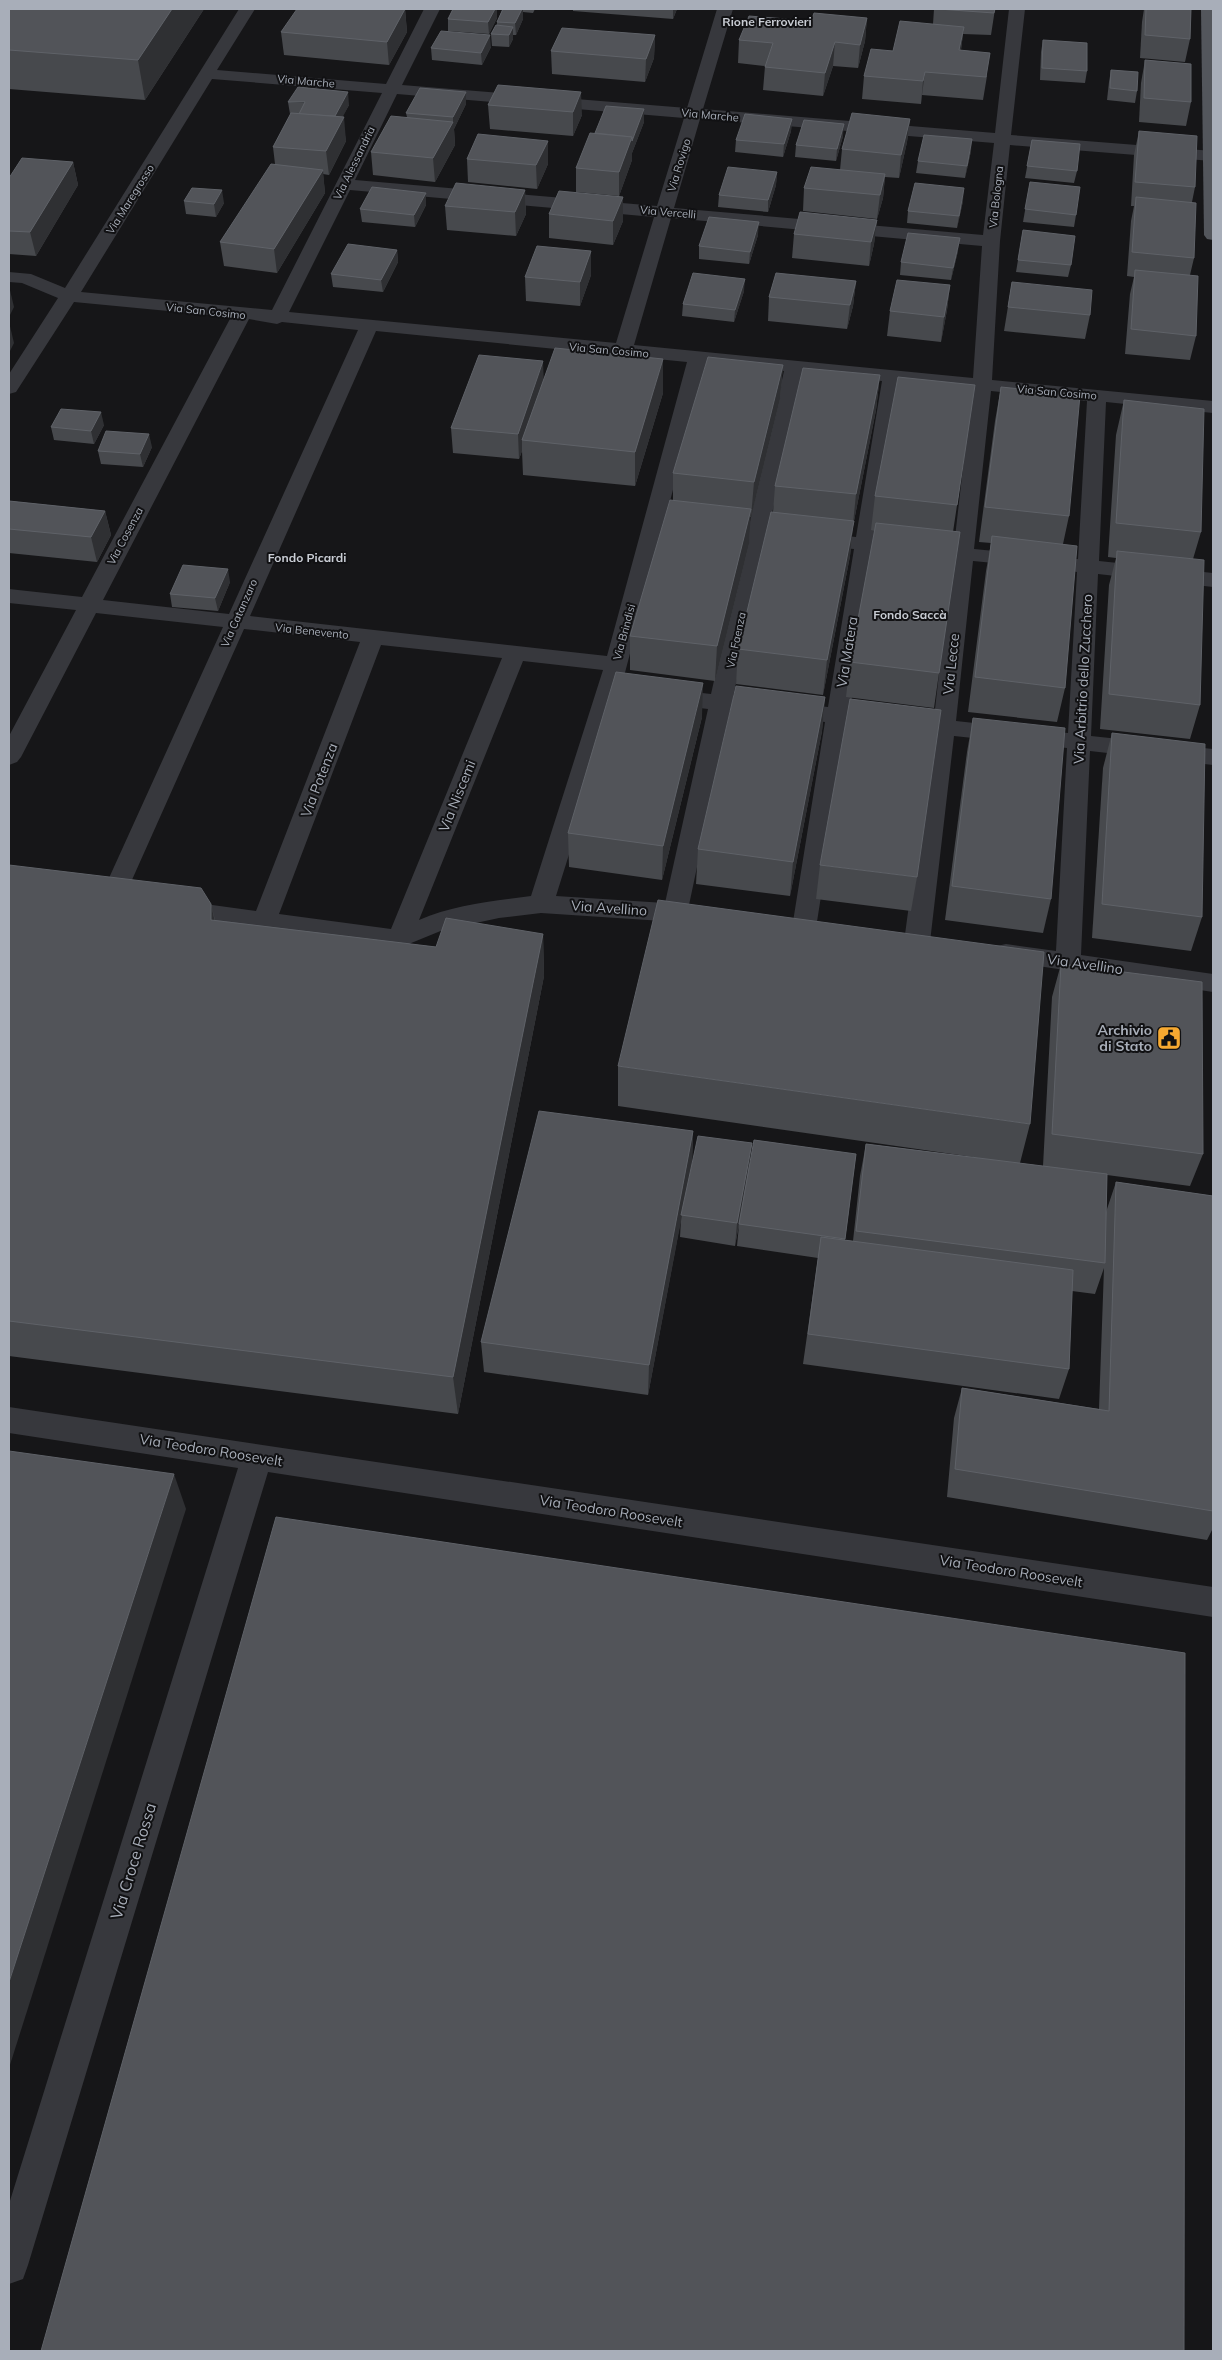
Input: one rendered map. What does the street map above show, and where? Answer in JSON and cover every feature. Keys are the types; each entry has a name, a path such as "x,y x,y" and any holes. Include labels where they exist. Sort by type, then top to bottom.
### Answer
{"main road":[{"path":"1210,9 1213,234"}],"street":[{"name":"Via Maregrosso","path":"9,388 27,342 69,296 247,9"},
{"name":"Via Alessandria","path":"277,318 432,9"},
{"name":"Via Rovigo","path":"623,351 726,9"},
{"name":"Via Bologna","path":"982,385 991,241 1017,9"},
{"name":"Via Marche","path":"208,74 1212,156"},
{"name":"Via Vercelli","path":"344,184 991,241"},
{"name":"Via San Cosimo","path":"9,277 25,278 69,296 242,315 1213,407"},
{"name":"Via Cosenza","path":"9,757 242,315"},
{"name":"Via Catanzaro","path":"264,922 120,901 235,622 369,327"},
{"name":"Via Brindisi","path":"541,904 616,664 673,525 698,358"},
{"name":"Via Faenza","path":"676,912 794,367"},
{"name":"Via Matera","path":"804,928 892,376"},
{"name":"Via Lecce","path":"917,942 944,728 982,385"},
{"name":"Via Arbitrio dello Zucchero","path":"1068,962 1097,396"},
{"path":"673,525 1213,580"},
{"name":"Via Benevento","path":"9,596 616,664"},
{"name":"Via Potenza","path":"264,922 373,638"},
{"name":"Via Niscemi","path":"399,939 515,654"},
{"path":"609,690 1213,757"},
{"name":"Via Avellino","path":"399,939 438,922 499,909 541,904 676,912 715,917"},
{"path":"264,922 399,939"},
{"name":"Via Avellino","path":"983,950 1213,983"},
{"name":"Via Teodoro Roosevelt","path":"9,1420 1213,1602"},
{"name":"Via Croce Rossa","path":"9,2265 256,1457"}],"building":[{"path":"9,9 172,9 138,60 9,50"},
{"path":"297,9 405,9 387,42 281,32"},
{"path":"453,9 495,9 488,22 448,19"},
{"path":"503,9 522,9 515,23 497,22"},
{"path":"938,9 995,9 994,13"},
{"path":"1146,9 1191,9 1190,39 1145,35"},
{"path":"814,13 867,18 860,45 835,42 825,73 765,67 773,43 739,40 749,16 811,21"},
{"path":"900,21 964,27 959,50 990,53 986,77 925,72 923,81 864,76 871,49 893,51"},
{"path":"496,25 513,27 509,35 491,34"},
{"path":"562,28 655,35 646,59 551,51"},
{"path":"441,31 490,35 481,53 431,48"},
{"path":"1043,40 1087,43 1087,71 1042,68"},
{"path":"1145,60 1191,64 1191,102 1144,98"},
{"path":"1111,70 1138,72 1137,91 1110,88"},
{"path":"498,85 581,92 573,112 488,105"},
{"path":"298,87 348,92 335,116 299,114 305,102 288,102"},
{"path":"420,88 466,92 453,117 406,113"},
{"path":"606,106 644,109 632,141 632,137 595,133"},
{"path":"291,113 344,117 326,151 273,147"},
{"path":"852,113 910,119 901,155 842,149"},
{"path":"745,114 792,119 784,144 736,140"},
{"path":"391,116 453,122 433,158 371,152"},
{"path":"804,120 844,124 837,149 796,145"},
{"path":"1139,131 1197,136 1195,187 1135,182"},
{"path":"590,133 632,137 619,172 576,168"},
{"path":"478,134 548,141 536,165 467,159"},
{"path":"924,135 972,139 967,166 918,161"},
{"path":"1032,140 1080,144 1077,171 1027,166"},
{"path":"22,158 73,162 30,232 9,231 9,178"},
{"path":"271,164 323,170 274,249 220,242"},
{"path":"728,167 777,172 768,200 719,195"},
{"path":"811,167 885,174 880,195 804,188"},
{"path":"1030,182 1080,187 1076,215 1025,209"},
{"path":"456,183 525,190 515,212 445,206"},
{"path":"915,183 964,188 959,216 908,211"},
{"path":"372,187 426,193 414,215 360,209"},
{"path":"192,188 222,190 214,204 184,201"},
{"path":"559,191 623,197 613,221 549,214"},
{"path":"1136,197 1196,203 1194,258 1132,252"},
{"path":"800,212 877,220 871,242 794,234"},
{"path":"709,217 759,222 750,252 699,246"},
{"path":"1023,230 1075,236 1071,265 1018,260"},
{"path":"908,233 960,238 953,268 901,262"},
{"path":"348,244 397,250 381,280 331,274"},
{"path":"537,246 591,251 580,282 525,277"},
{"path":"1135,270 1198,276 1196,336 1131,329"},
{"path":"693,273 745,279 735,310 683,304"},
{"path":"776,273 856,281 850,305 769,297"},
{"path":"897,280 950,285 944,317 890,311"},
{"path":"1012,282 1092,290 1090,315 1008,307"},
{"path":"555,348 663,359 635,452 522,440"},
{"path":"479,355 543,361 518,434 451,428"},
{"path":"708,357 783,365 754,482 673,473"},
{"path":"803,368 880,375 856,494 775,486"},
{"path":"898,377 975,385 957,505 875,496"},
{"path":"1001,387 1080,395 1069,516 985,507"},
{"path":"1124,400 1204,409 1201,532 1116,523"},
{"path":"61,409 101,412 91,431 51,427"},
{"path":"106,431 149,434 140,454 98,451"},
{"path":"670,500 751,509 717,646 630,636"},
{"path":"9,501 105,511 91,537 9,529"},
{"path":"771,512 854,521 827,660 738,649"},
{"path":"876,523 960,532 939,673 850,662"},
{"path":"992,536 1077,546 1065,688 975,677"},
{"path":"1117,551 1204,560 1200,705 1109,694"},
{"path":"183,565 228,569 215,598 170,594"},
{"path":"616,672 703,683 663,846 568,833"},
{"path":"736,686 825,697 793,862 698,849"},
{"path":"850,699 941,710 917,877 820,865"},
{"path":"973,718 1065,728 1051,899 952,886"},
{"path":"1112,733 1205,744 1202,917 1102,904"},
{"path":"9,865 201,888 211,904 211,920 436,947 446,918 543,934 453,1377 9,1321"},
{"path":"658,900 1044,952 1030,1124 618,1066"},
{"path":"1061,964 1202,982 1203,1154 1052,1134"},
{"path":"539,1111 693,1131 649,1365 481,1342"},
{"path":"698,1136 752,1143 737,1223 681,1215"},
{"path":"754,1140 856,1154 845,1239 739,1224"},
{"path":"866,1144 1107,1174 1105,1263 856,1231"},
{"path":"1116,1182 1213,1196 1213,1511 955,1469 962,1388 1109,1411"},
{"path":"821,1237 1073,1270 1069,1369 808,1334"},
{"path":"9,1451 174,1474 9,1982"},
{"path":"276,1517 1185,1653 1184,2351 41,2351"}],"place":[{"name":"Archivio di Stato","path":"1169,1038"}],"district":[{"name":"Rione Ferrovieri","path":"767,22"},
{"name":"Fondo Picardi","path":"307,558"},
{"name":"Fondo Saccà","path":"910,615"}]}
